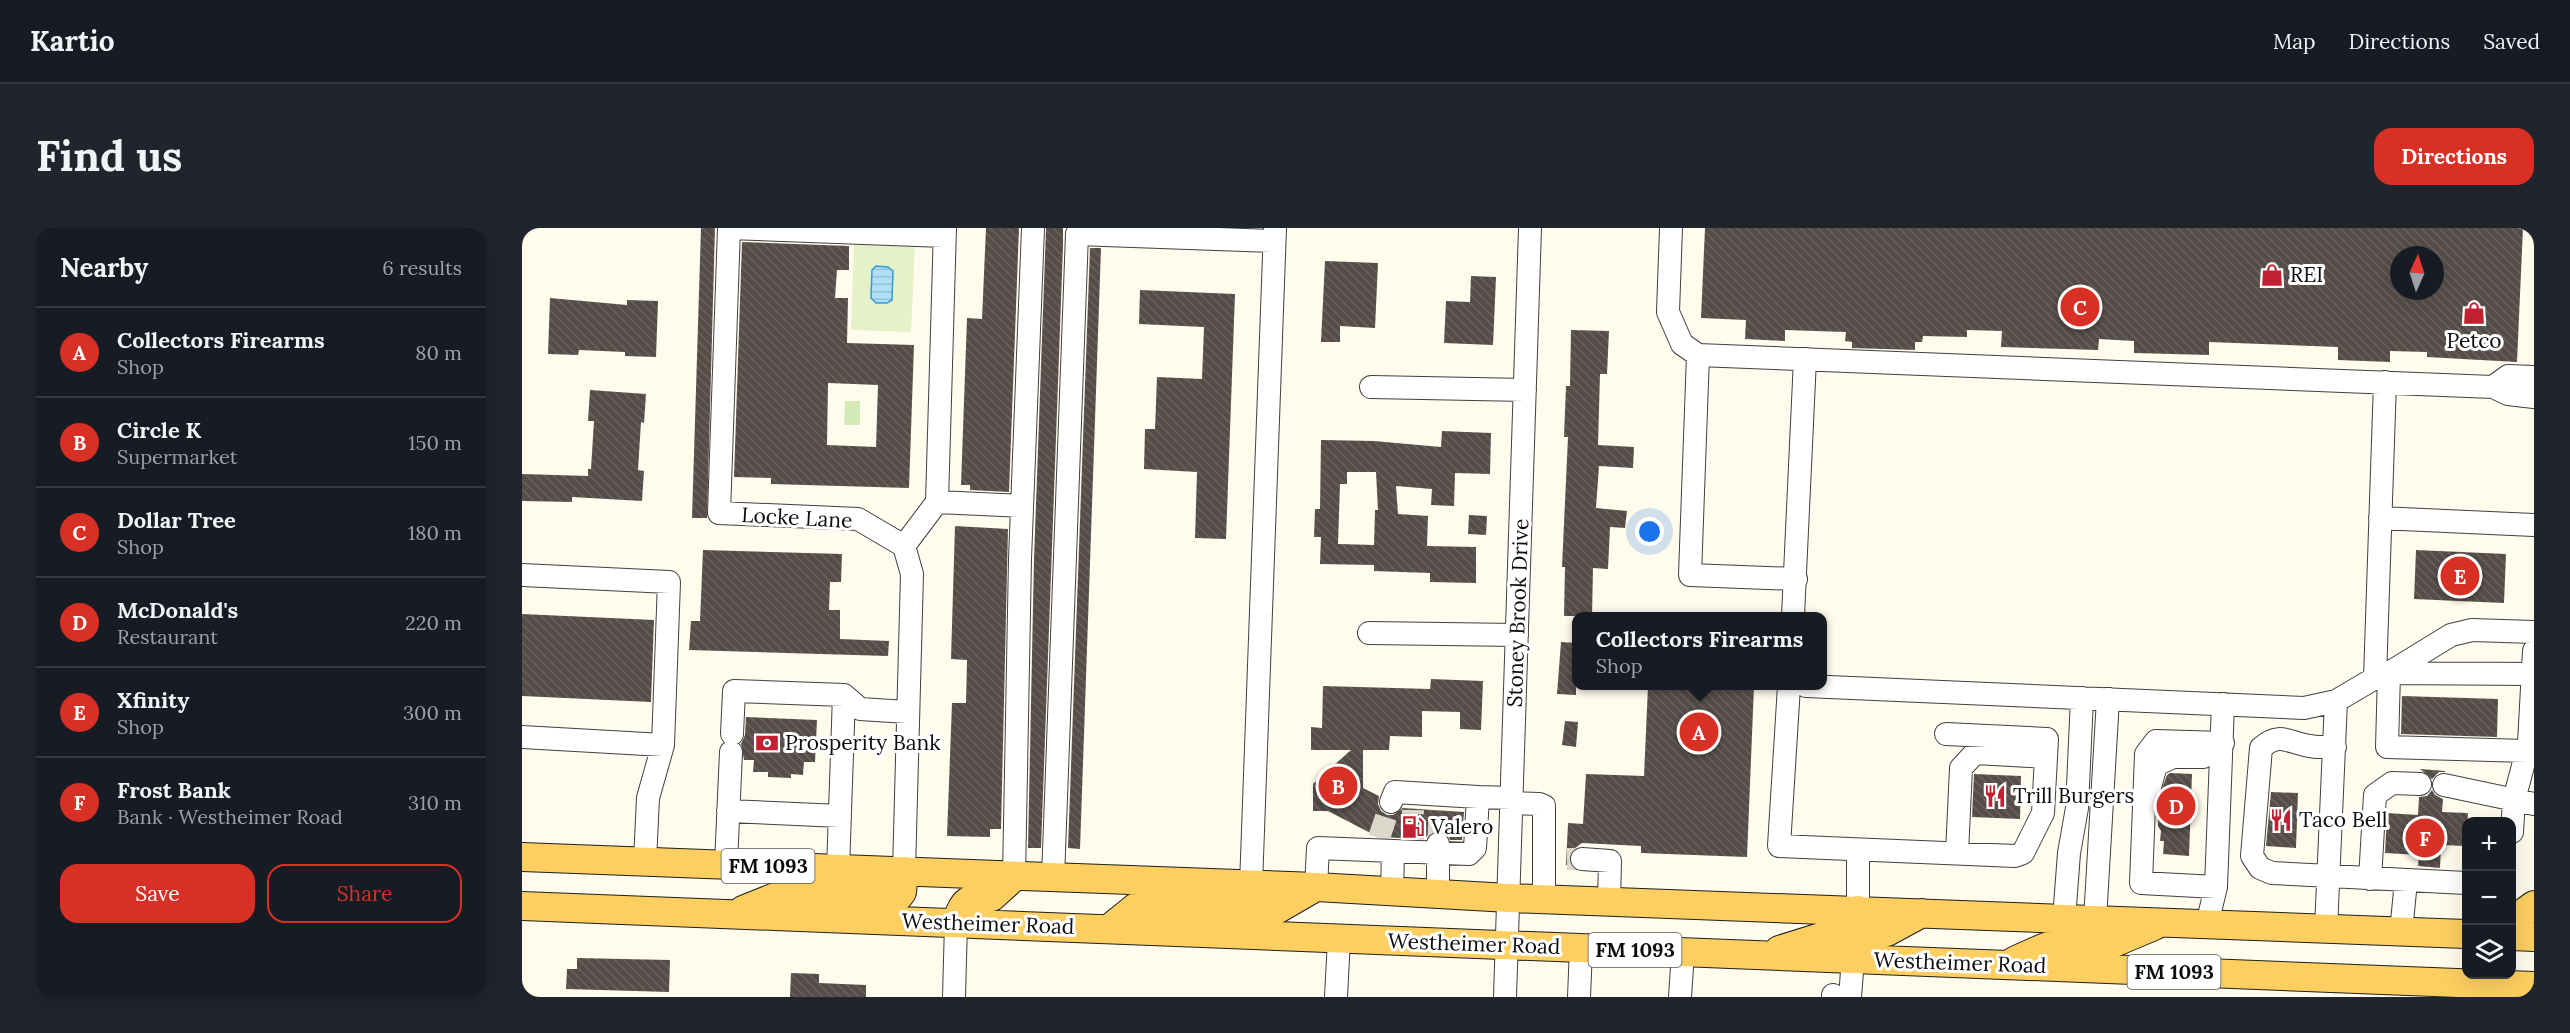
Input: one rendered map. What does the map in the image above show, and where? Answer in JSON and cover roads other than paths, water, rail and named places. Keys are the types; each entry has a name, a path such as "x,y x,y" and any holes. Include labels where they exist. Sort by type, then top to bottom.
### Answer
{"main road":[{"name":"FM 1093","path":"522,857 1316,887 1544,900 1924,912 2462,934"},
{"path":"732,914 785,893 899,896 902,892 904,871"},
{"path":"956,923 962,905 973,897 992,897 1014,877"},
{"path":"1110,928 1136,907 1214,909 1223,906 1251,885"},
{"path":"1230,933 1248,914 1264,908 1278,909 1316,887"},
{"path":"2516,917 2534,904"},
{"name":"Westheimer Road","path":"522,906 2534,986"},
{"path":"1763,955 1830,933 1839,934 1852,925 1858,910"},
{"path":"1853,959 1858,943 1865,934 1887,932 1924,912"},
{"path":"2003,965 2058,943 2075,943 2090,932 2095,920"},
{"path":"2079,968 2096,944 2101,941 2116,942 2164,922"},
{"path":"2516,936 2534,936"}],"street":[{"path":"729,228 944,232 937,502 904,546 912,574 904,871"},
{"name":"Locke Lane","path":"729,228 719,513 858,519 904,546"},
{"path":"1014,877 1022,506 1033,228"},
{"name":"Stoney Brook Drive","path":"1505,997 1530,228"},
{"path":"1671,228 1668,312 1682,344 1698,355 2493,387 2508,394 2534,398"},
{"path":"1053,878 1077,234 1274,235 1251,885"},
{"path":"1698,355 1690,575 1796,579"},
{"path":"1793,612 1805,359"},
{"path":"2493,387 2508,376 2534,377"},
{"path":"2385,382 2380,518 2382,675 2387,747 2526,750"},
{"path":"1371,387 1525,390"},
{"path":"937,502 1022,506"},
{"path":"2380,518 2534,525"},
{"path":"522,575 669,582 663,745 648,798 645,861"},
{"path":"1827,687 2304,708 2336,701 2451,635 2472,630 2534,632"},
{"path":"1369,633 1517,635"},
{"path":"2516,820 2524,802 2534,651"},
{"path":"2382,675 2532,674"},
{"path":"1789,690 1779,846 2015,856 2024,853 2043,813 2047,739 1946,734"},
{"path":"726,864 734,691 844,695 860,709 907,712"},
{"path":"838,870 844,695"},
{"path":"2064,919 2069,853 2077,808 2082,698"},
{"path":"2095,920 2108,699"},
{"path":"2326,929 2336,701"},
{"path":"2207,924 2216,887 2223,704"},
{"path":"522,737 663,745"},
{"path":"2335,747 2310,746 2289,739 2270,740 2261,748 2252,856 2260,868 2272,873 2330,878 2462,883"},
{"path":"2216,887 2152,883 2148,866 2151,781 2156,765 2173,757 2223,750"},
{"path":"1957,853 1961,768 1975,753 2046,757"},
{"path":"2370,879 2375,795 2392,783 2420,784"},
{"path":"2444,785 2524,802"},
{"path":"1390,802 1395,792 1414,802 1441,803 1478,797 1544,806 1565,859 1544,900"},
{"path":"1316,887 1318,848 1438,848 1469,854 1475,848 1478,797"},
{"path":"728,811 840,816"},
{"path":"1392,893 1394,847"},
{"path":"1438,848 1438,895"},
{"path":"1858,850 1858,910"},
{"path":"1565,859 1610,861 1609,902"},
{"path":"2401,932 2406,881"},
{"path":"954,997 956,923"},
{"path":"1336,997 1339,939"},
{"path":"1579,997 1581,948"},
{"path":"1680,997 1683,952"},
{"path":"1839,996 1853,959"}],"water":[{"path":"876,266 888,267 893,271 892,300 887,303 876,303 871,298 872,270"}],"tunnel":[{"path":"1379,838 1391,802"},
{"path":"1412,847 1413,810"},
{"path":"1438,844 1440,811"},
{"path":"1567,859 1582,859"}],"place":[{"name":"REI","path":"2272,275"},
{"name":"Dollar Tree","path":"2080,307"},
{"name":"Petco","path":"2474,313"},
{"name":"Xfinity","path":"2460,576"},
{"name":"Collectors Firearms","path":"1699,732"},
{"name":"Prosperity Bank","path":"767,743"},
{"name":"Circle K","path":"1338,786"},
{"name":"Trill Burgers","path":"1995,796"},
{"name":"McDonald's","path":"2176,806"},
{"name":"Taco Bell","path":"2281,820"},
{"name":"Valero","path":"1413,827"},
{"name":"Frost Bank","path":"2425,838"}]}
